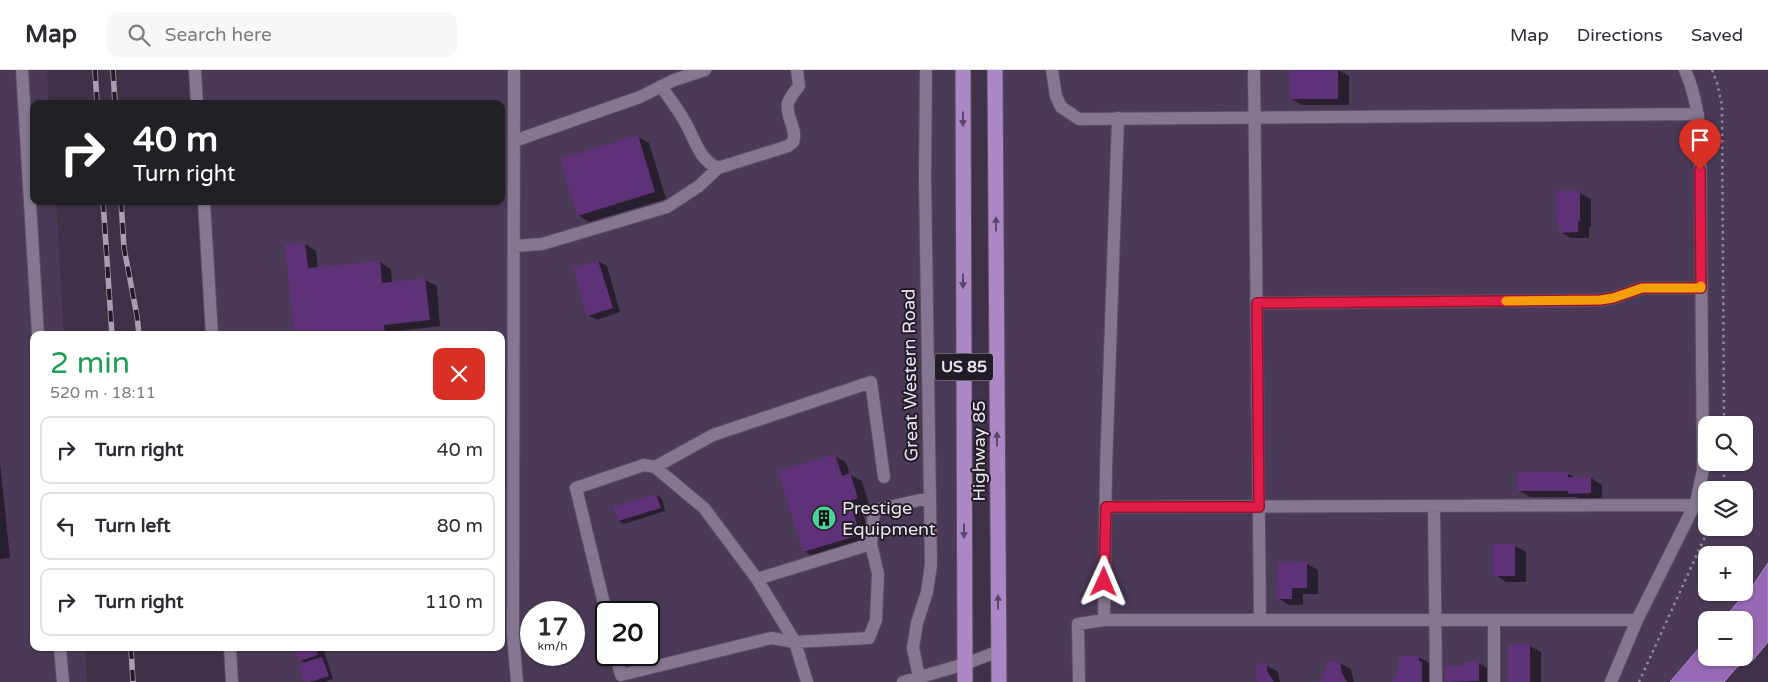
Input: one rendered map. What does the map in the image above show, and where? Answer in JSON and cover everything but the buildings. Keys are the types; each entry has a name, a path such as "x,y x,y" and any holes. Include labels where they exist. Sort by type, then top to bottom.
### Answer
{"highway":[{"name":"Highway 85","path":"963,70 965,682"},
{"name":"Highway 85","path":"995,70 999,682"}],"street":[{"path":"22,70 30,202"},
{"path":"195,70 197,100"},
{"path":"514,70 513,635 517,682"},
{"path":"514,141 640,97 674,80 704,70"},
{"path":"514,246 542,244 570,237 667,207 698,186 718,168 793,142 795,135 787,105 790,97 799,86 797,70"},
{"name":"Great Western Road","path":"919,677 912,648 917,623 927,592 931,565 925,178 926,70"},
{"path":"1052,70 1056,96 1061,107 1079,119 1698,114"},
{"path":"1254,70 1260,620"},
{"path":"1611,682 1638,620 1695,505 1703,470 1700,131 1693,90 1685,70"},
{"path":"661,86 685,121 701,155 710,164 718,168"},
{"path":"1104,620 1118,118"},
{"path":"30,205 38,331"},
{"path":"204,205 212,331"},
{"path":"1257,303 1600,300 1613,298 1642,288 1701,288"},
{"path":"655,467 713,435 871,382 884,477"},
{"path":"603,601 576,488 644,465 655,467 704,508 757,579 794,642 807,682"},
{"path":"660,665 771,638 794,642 870,638 876,620 878,574 872,544 874,510 929,498"},
{"path":"1106,507 1695,505"},
{"path":"1434,506 1436,682"},
{"path":"757,579 872,544"},
{"path":"1079,682 1078,624 1104,620 1638,620"},
{"path":"1494,620 1494,682"},
{"path":"60,651 63,682"},
{"path":"230,651 232,682"},
{"path":"903,682 965,664 999,651"},
{"path":"619,666 621,675 657,666"}],"path":[{"path":"1712,70 1722,105 1724,416"},
{"path":"1640,682 1705,536"}],"shaded area":[{"path":"0,70 47,70 49,100 30,100 30,205 56,205 64,331 30,331 30,651 85,651 87,682 0,682"},
{"path":"196,70 963,70 965,682 232,682 230,651 505,651 505,331 212,331 204,205 505,205 505,100 198,100"},
{"path":"995,70 1768,70 1768,563 1753,585 1753,546 1698,546 1698,601 1739,601 1730,611 1698,611 1698,649 1670,682 999,682"},
{"path":"1768,563 1768,642 1753,660 1753,611 1730,611 1739,601 1753,601 1754,584"},
{"path":"1698,649 1698,666 1739,666 1724,682 1670,682"}],"railway":[{"path":"95,70 97,100"},
{"path":"113,70 115,100"},
{"path":"103,205 112,331"},
{"path":"121,205 124,248 139,331"},
{"path":"131,651 133,682"}],"slow traffic":[{"path":"1506,301 1607,300 1642,288 1701,288 1701,286"}],"place":[{"name":"Prestige Equipment","path":"824,518"}],"route":[{"path":"1104,582 1106,507 1259,507 1257,303 1607,300 1642,288 1701,288 1700,170"}]}
